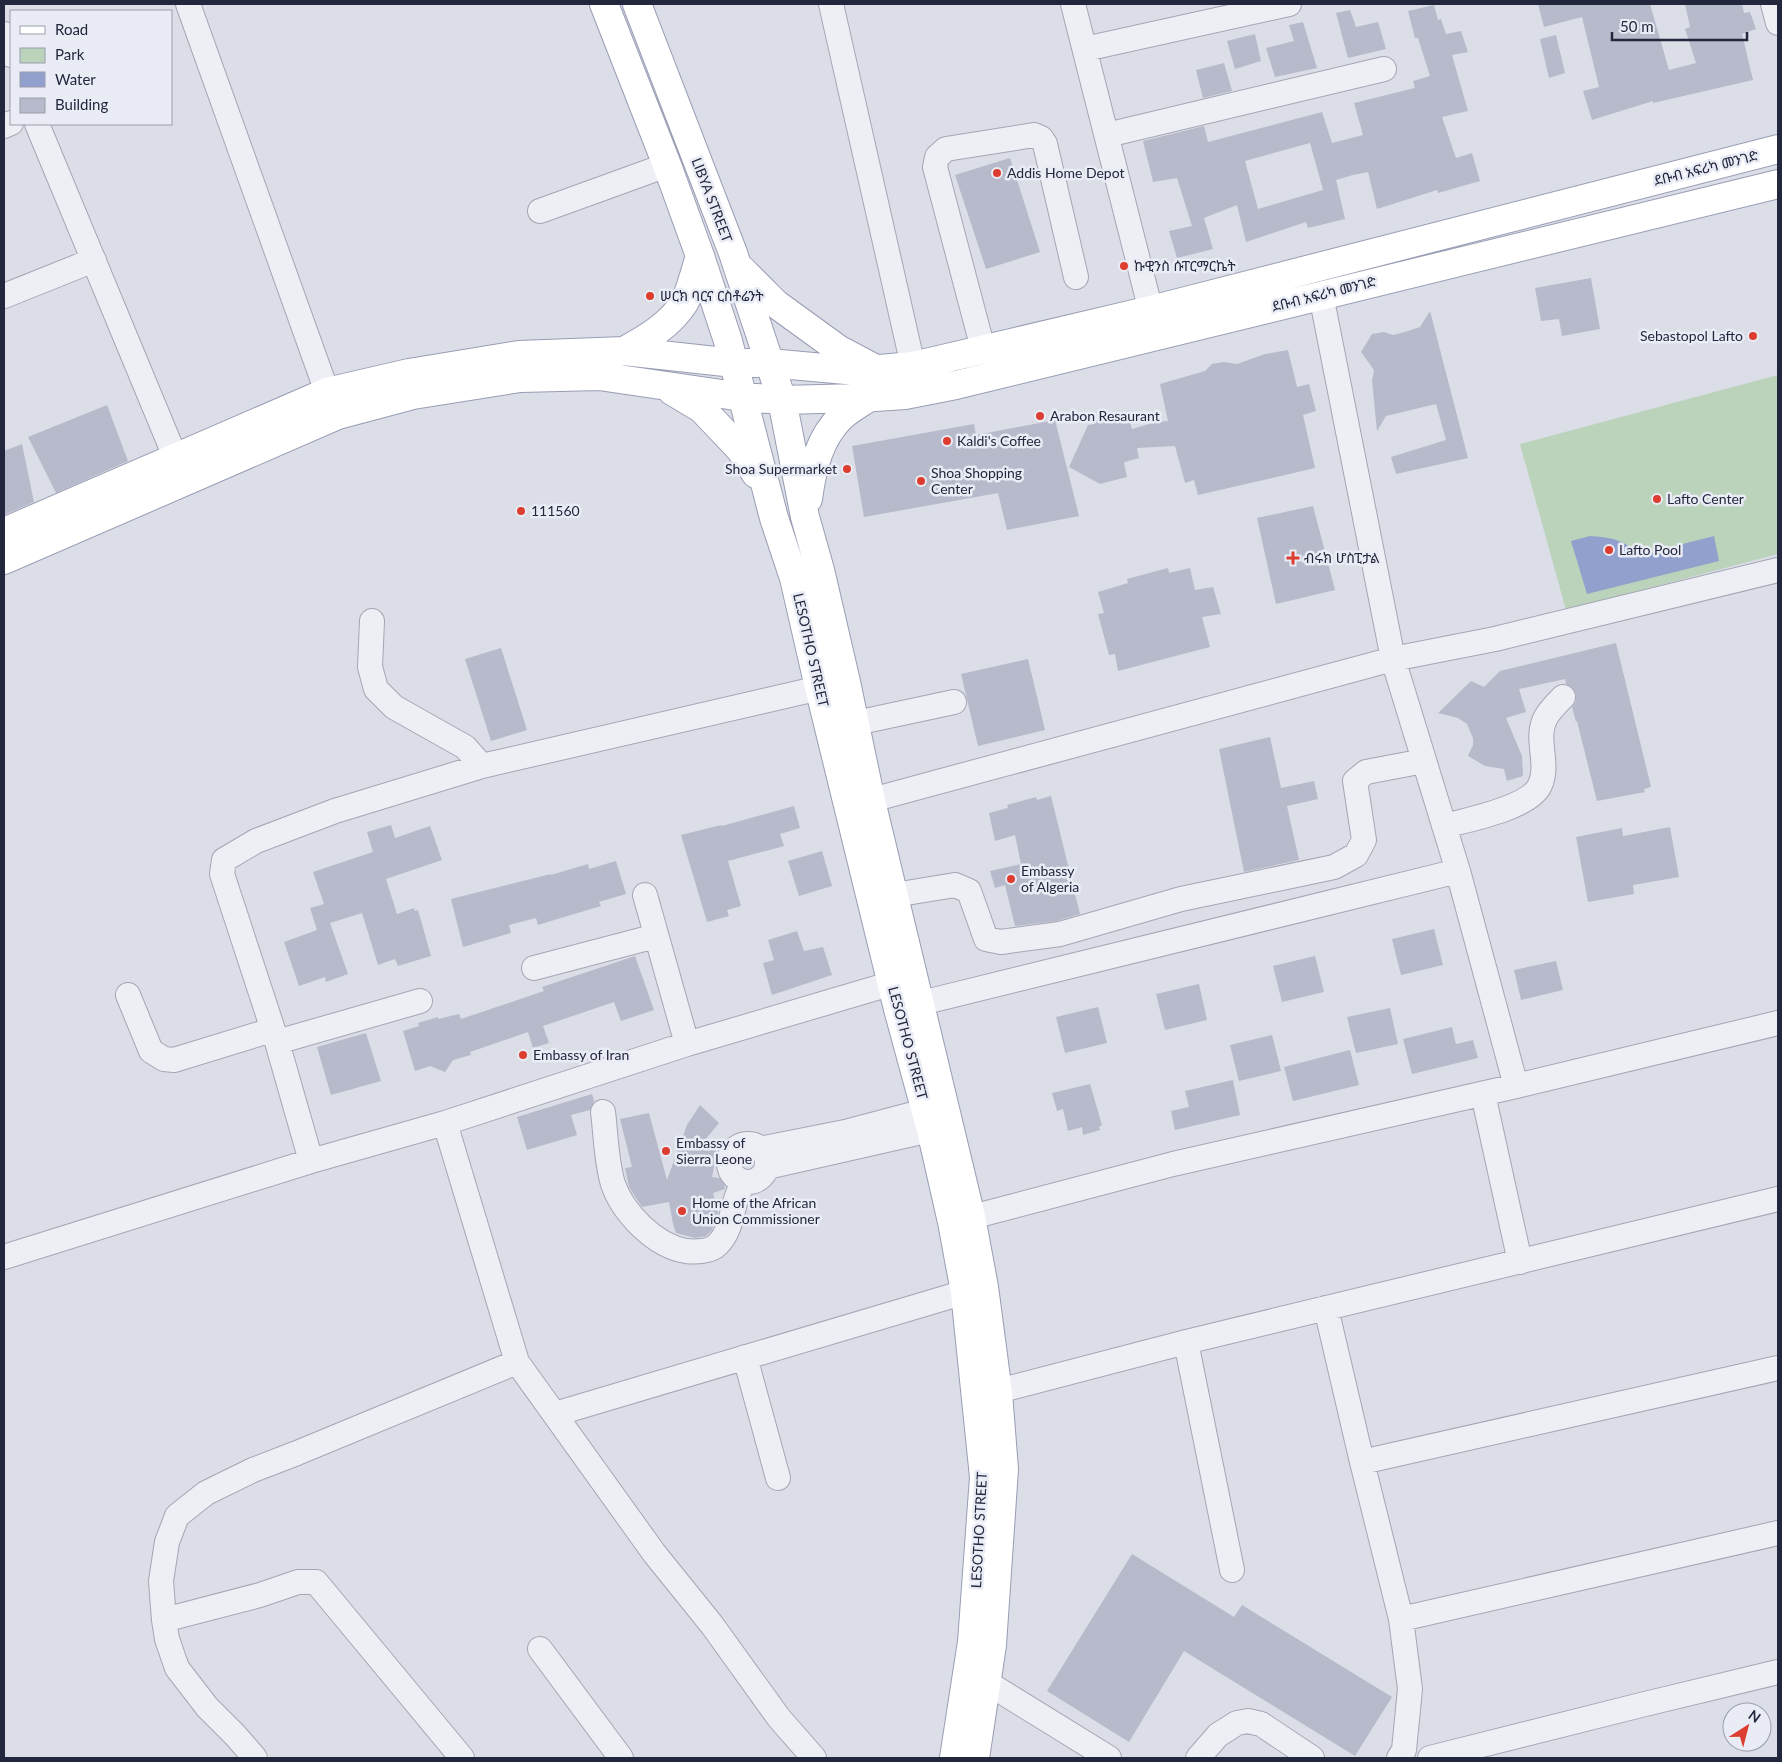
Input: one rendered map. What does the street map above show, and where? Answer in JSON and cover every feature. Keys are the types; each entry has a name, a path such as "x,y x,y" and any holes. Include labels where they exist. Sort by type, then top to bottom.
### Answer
{"main road":[{"path":"604,4 667,165 700,256 731,352"},
{"name":"LIBYA STREET","path":"637,4 736,264 782,400"},
{"name":"ደቡብ አፍሪካ መንገድ","path":"4,560 338,415 413,395 520,378 599,376 742,397 782,400 905,395 956,385 1154,322 1778,150"},
{"name":"ደቡብ አፍሪካ መንገድ","path":"4,532 327,392 409,374 519,355 624,351 731,352 769,363 857,371 913,366 983,350 1320,295 1778,184"},
{"path":"624,351 651,336 671,319 684,302 700,256"},
{"path":"736,264 776,304 838,349 875,369"},
{"name":"LESOTHO STREET","path":"731,352 774,518 794,578 819,687 842,725"},
{"path":"660,384 702,408 740,449 768,493"},
{"path":"805,517 813,466 826,436 842,417 868,398"},
{"name":"LESOTHO STREET","path":"782,400 805,517 820,570 846,682 842,725 961,1219 974,1289 987,1395 1004,1469 992,1645 977,1679 954,1758"},
{"name":"LESOTHO STREET","path":"975,1758 977,1679"}],"street":[{"path":"188,4 327,392"},
{"path":"831,4 913,366"},
{"path":"1073,4 1154,322"},
{"path":"1085,49 1259,7 1289,4"},
{"path":"1773,4 1778,23"},
{"path":"4,34 10,51"},
{"path":"1107,135 1384,69"},
{"path":"37,125 176,459"},
{"path":"983,350 935,168 937,157 946,149 1034,135 1041,138 1045,144 1076,277"},
{"path":"540,211 667,165"},
{"path":"4,296 94,260"},
{"path":"1320,295 1393,659 1458,871 1516,1086"},
{"path":"860,804 1393,659 1494,639 1778,570"},
{"path":"372,621 370,667 376,689 394,707 465,747 482,766"},
{"path":"311,1162 274,1036 222,874 224,860 256,841 335,811 482,766 846,682"},
{"path":"1444,826 1495,813 1511,807 1532,795 1540,785 1543,769 1540,734 1545,718 1563,697"},
{"path":"842,725 954,702"},
{"path":"883,897 955,885 968,891 986,939 1001,942 1060,934 1180,899 1334,867 1356,856 1364,840 1355,781 1366,772 1424,760"},
{"path":"4,1257 311,1162 445,1123 687,1044 906,993 1458,871"},
{"path":"645,895 687,1044"},
{"path":"534,968 656,936"},
{"path":"128,995 151,1051 164,1059 174,1060 420,1001"},
{"path":"961,1219 1173,1164 1483,1094 1778,1023"},
{"path":"1483,1094 1520,1262"},
{"path":"603,1112 613,1184 627,1210 650,1235 675,1249 697,1253 716,1246 728,1232 737,1193 744,1182"},
{"path":"764,1158 845,1132 937,1118"},
{"path":"445,1123 517,1362 654,1552 712,1625 779,1718 814,1758"},
{"path":"749,1144 764,1158 764,1173 756,1181 744,1182 733,1176 729,1157 737,1147 749,1144"},
{"path":"987,1395 1186,1342 1778,1199"},
{"path":"555,1414 974,1289"},
{"path":"1326,1308 1401,1619 1410,1689 1407,1755"},
{"path":"1186,1342 1232,1570"},
{"path":"745,1357 778,1478"},
{"path":"254,1758 235,1735 207,1707 177,1668 167,1639 162,1581 167,1542 177,1516 206,1493 253,1470 517,1362"},
{"path":"1362,1462 1778,1368"},
{"path":"1401,1619 1778,1532"},
{"path":"164,1620 260,1596 298,1582 316,1582 462,1758"},
{"path":"540,1649 621,1758"},
{"path":"1430,1758 1778,1672"},
{"path":"977,1679 1109,1758"},
{"path":"1206,1756 1218,1735 1237,1723 1248,1721 1261,1724 1312,1758"}],"green space":[{"name":"Lafto Center","path":"1778,375 1778,554 1566,610 1520,444"}],"water":[{"path":"1590,536 1610,538 1623,542 1633,550 1636,556 1714,536 1719,561 1587,594 1571,541"}],"building":[{"path":"1538,4 1650,4 1669,70 1696,63 1685,29 1690,27 1685,4 1742,4 1744,13 1750,12 1756,29 1742,34 1753,80 1653,103 1653,101 1592,120 1583,91 1599,87 1582,17 1544,27"},
{"path":"1434,5 1438,20 1441,19 1446,34 1461,31 1468,52 1452,55 1468,111 1442,117 1456,158 1472,153 1480,181 1438,193 1437,190 1377,209 1368,172 1353,175 1336,180 1345,219 1308,228 1306,222 1246,242 1237,205 1204,218 1213,249 1177,258 1169,231 1192,226 1177,178 1153,182 1143,141 1204,126 1208,142 1322,112 1332,143 1363,135 1354,103 1415,88 1413,81 1430,76 1418,38 1415,38 1408,11","holes":["1310,143 1323,190 1258,209 1245,161"]},
{"path":"1350,10 1356,27 1378,22 1386,49 1348,58 1336,13"},
{"path":"1303,22 1317,68 1275,77 1266,48 1294,41 1289,25"},
{"path":"1255,34 1261,61 1235,69 1227,41"},
{"path":"1556,35 1565,73 1549,78 1540,39"},
{"path":"1224,63 1232,91 1203,98 1196,70"},
{"path":"1010,158 1040,252 986,269 955,175"},
{"path":"1591,278 1600,329 1562,336 1559,319 1541,321 1535,288"},
{"path":"1430,311 1468,458 1396,474 1391,457 1446,440 1436,404 1386,416 1377,431 1372,381 1374,370 1361,352 1372,334 1384,332 1393,335 1420,327"},
{"path":"1288,350 1297,387 1309,384 1316,411 1303,415 1315,468 1198,495 1194,480 1185,483 1175,446 1137,448 1139,458 1124,463 1127,477 1100,484 1069,467 1088,425 1094,424 1097,420 1128,415 1132,429 1156,422 1168,421 1160,384 1205,371 1212,364 1224,362 1237,364 1265,354"},
{"path":"107,405 128,461 56,493 28,437"},
{"path":"1055,420 1079,516 1007,530 998,493 864,517 852,446 974,424 976,435"},
{"path":"22,444 34,502 4,515 4,451"},
{"name":"ብሩክ ሆስፒታል","path":"1313,506 1335,590 1276,604 1257,518"},
{"path":"1168,568 1169,573 1190,568 1195,590 1213,587 1221,614 1202,617 1210,647 1118,671 1115,654 1109,655 1098,614 1104,613 1098,592 1128,583 1127,579"},
{"path":"1616,643 1651,787 1644,789 1645,792 1597,801 1572,707 1576,701 1576,694 1572,687 1566,684 1565,679 1519,689 1526,712 1506,718 1522,756 1523,776 1507,781 1504,769 1485,766 1468,756 1473,745 1473,738 1467,724 1458,718 1438,713 1471,681 1484,687 1500,671"},
{"path":"501,648 527,730 491,741 465,659"},
{"path":"1028,659 1045,730 978,746 961,674"},
{"path":"1270,737 1281,788 1314,781 1318,799 1287,806 1299,860 1244,872 1219,749"},
{"path":"1051,796 1080,914 1057,921 1015,926 1005,885 995,888 990,871 1021,864 1015,835 995,841 989,813 1008,808 1007,805 1036,797 1037,800"},
{"path":"794,806 800,828 780,834 784,846 728,861 741,906 727,910 729,916 707,922 681,835"},
{"path":"391,825 395,838 430,826 442,860 386,879 397,914 414,908 415,911 418,910 431,956 398,966 395,959 378,965 362,913 330,923 348,974 326,982 325,977 299,986 284,942 317,930 310,908 324,904 313,872 373,852 367,832"},
{"path":"1670,827 1679,877 1633,885 1634,894 1588,902 1576,837 1622,828 1623,836"},
{"path":"822,851 832,886 799,896 788,861"},
{"path":"616,861 626,894 599,902 601,906 538,925 536,918 509,925 511,933 463,947 451,899 588,864 589,869"},
{"path":"1434,929 1443,965 1401,975 1392,939"},
{"path":"797,931 804,951 823,947 832,975 772,995 763,963 774,960 768,940"},
{"path":"635,956 654,1010 621,1021 614,1002 543,1026 549,1043 533,1048 528,1032 470,1052 471,1055 453,1060 445,1072 430,1066 415,1071 403,1031 419,1026 418,1023 438,1017 438,1019 459,1014 461,1019 544,991 542,987"},
{"path":"1315,956 1324,992 1282,1002 1273,966"},
{"path":"1556,961 1563,990 1521,1000 1514,970"},
{"path":"1199,984 1207,1020 1165,1030 1156,994"},
{"path":"1098,1007 1107,1043 1065,1053 1056,1017"},
{"path":"1390,1008 1398,1044 1356,1053 1347,1017"},
{"path":"1452,1027 1456,1044 1473,1040 1478,1058 1412,1074 1403,1039"},
{"path":"366,1033 381,1081 331,1095 317,1047"},
{"path":"1272,1035 1281,1071 1239,1081 1230,1045"},
{"path":"1350,1050 1359,1085 1293,1101 1284,1067"},
{"path":"1233,1080 1240,1115 1175,1130 1171,1111 1189,1107 1185,1091"},
{"path":"1090,1084 1102,1125 1099,1127 1100,1130 1083,1135 1082,1127 1068,1131 1063,1109 1057,1111 1052,1093"},
{"path":"592,1094 594,1101 590,1110 571,1115 577,1135 527,1150 517,1117"},
{"path":"700,1105 719,1123 705,1140 717,1152 712,1177 721,1178 725,1189 713,1193 718,1213 712,1230 706,1236 695,1238 676,1233 669,1202 642,1207 629,1187 625,1168 632,1167 620,1119 649,1113 667,1180 687,1125"},
{"path":"1132,1554 1234,1617 1242,1605 1392,1697 1355,1756 1184,1651 1129,1742 1047,1691"}],"place":[{"name":"Addis Home Depot","path":"997,173"},
{"name":"ኩዊንስ ሱፐርማርኬት","path":"1124,266"},
{"name":"ሠርክ ባርና ርስቶሬንት","path":"650,296"},
{"name":"Sebastopol Lafto","path":"1753,336"},
{"name":"Arabon Resaurant","path":"1040,416"},
{"name":"Kaldi's Coffee","path":"947,441"},
{"name":"Shoa Supermarket","path":"847,469"},
{"name":"Shoa Shopping Center","path":"921,481"},
{"name":"Lafto Center","path":"1657,499"},
{"name":"111560","path":"521,511"},
{"name":"Lafto Pool","path":"1609,550"},
{"name":"ብሩክ ሆስፒታል","path":"1293,558"},
{"name":"Embassy of Algeria","path":"1011,879"},
{"name":"Embassy of Iran","path":"523,1055"},
{"name":"Embassy of Sierra Leone","path":"666,1151"},
{"name":"Home of the African Union Commissioner","path":"682,1211"}]}
